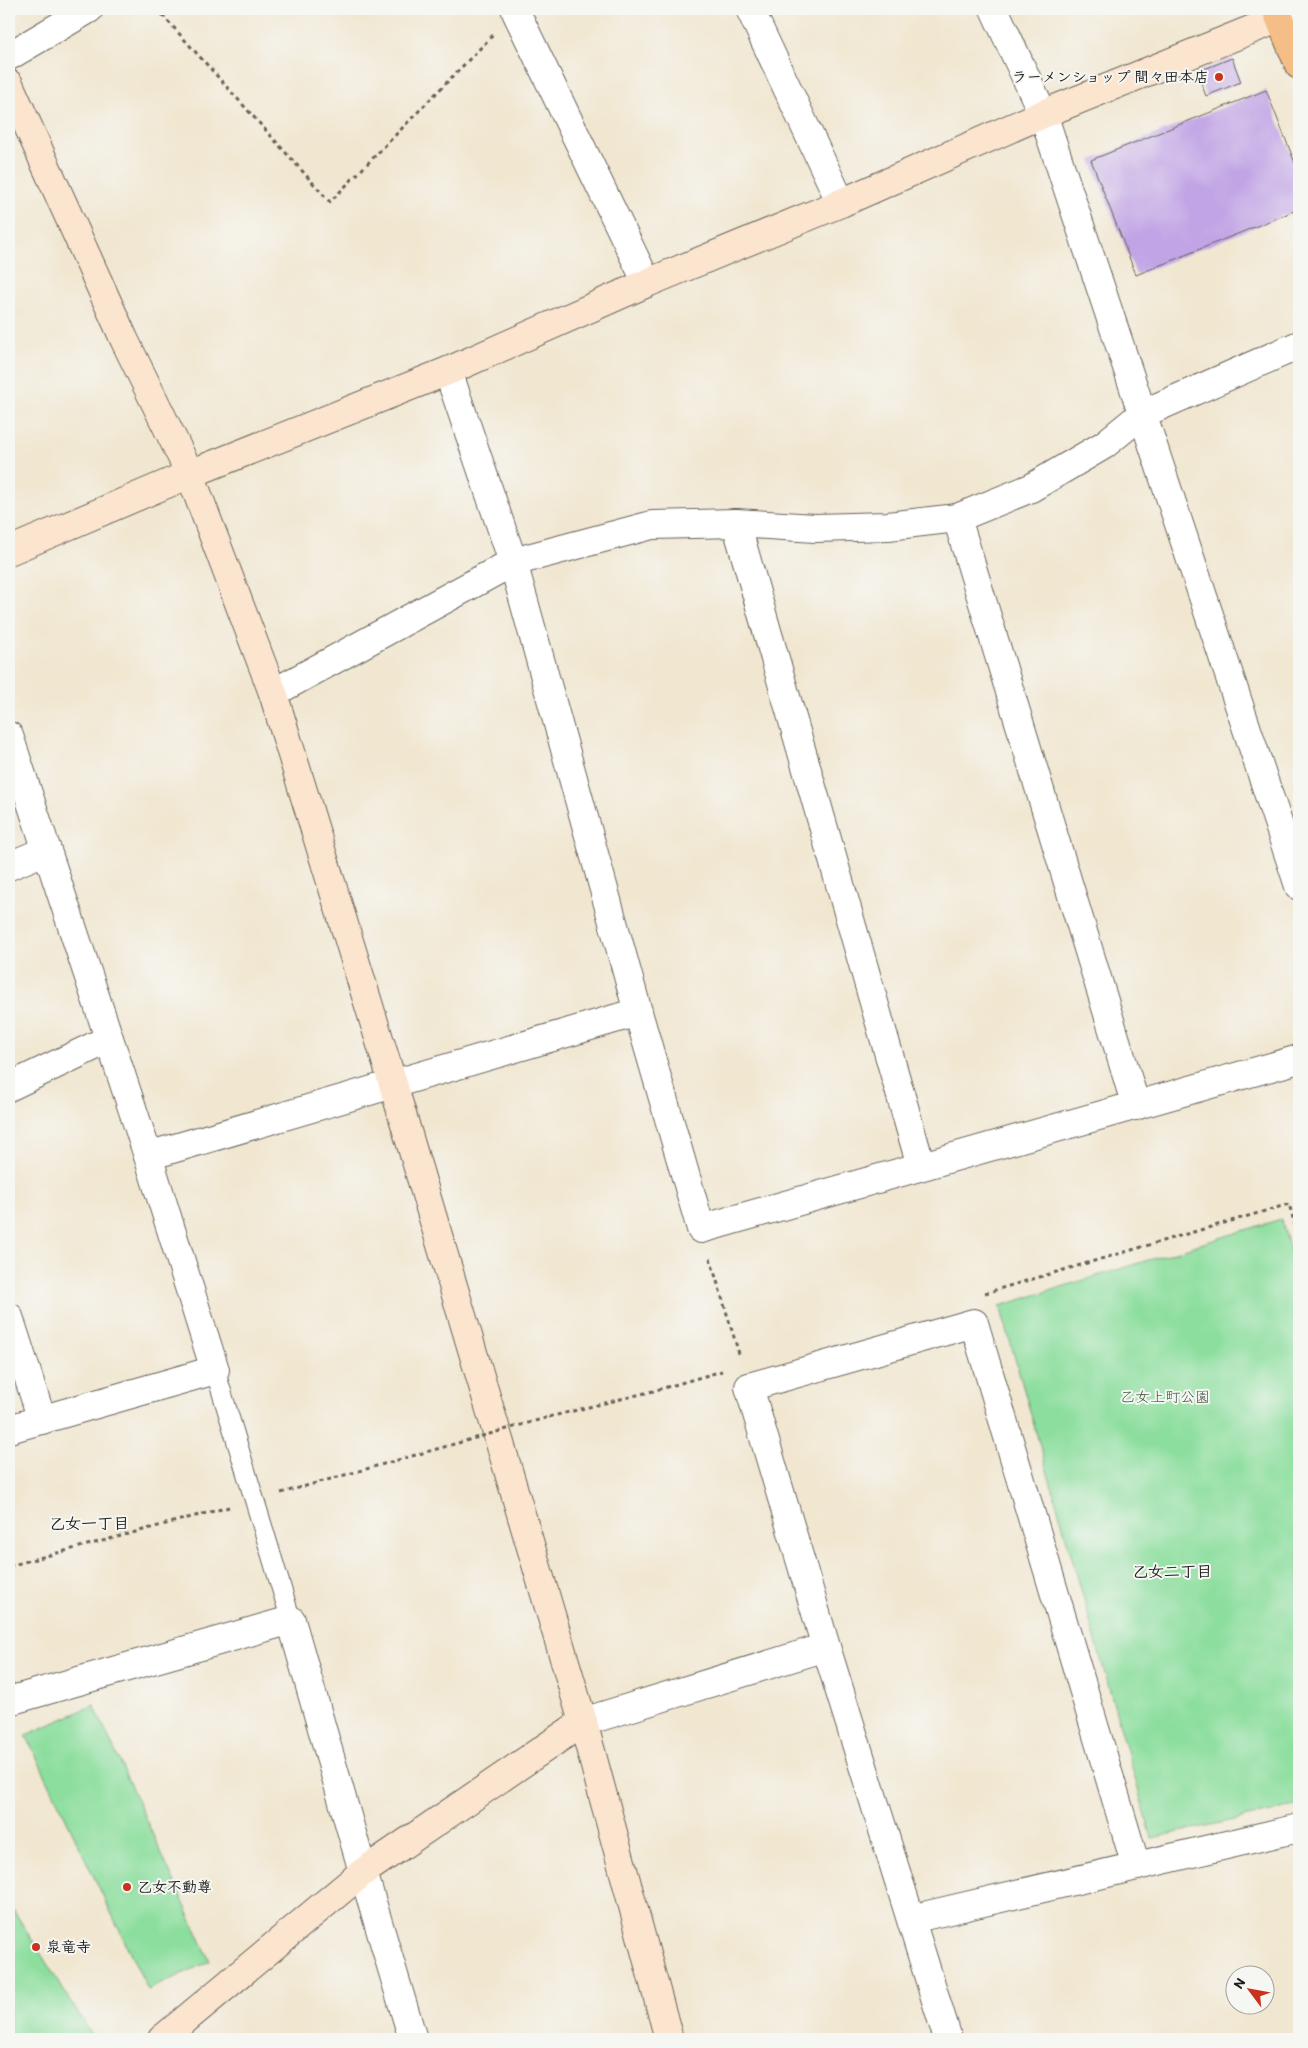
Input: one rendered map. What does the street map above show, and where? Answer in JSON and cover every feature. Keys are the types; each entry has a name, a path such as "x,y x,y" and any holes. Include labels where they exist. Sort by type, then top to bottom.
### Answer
{"highway":[{"path":"1285,12 1299,65"}],"street":[{"path":"9,56 88,9"},
{"path":"750,9 841,203"},
{"path":"994,9 1043,114 1142,414 1290,830 1299,886"},
{"path":"516,12 648,283"},
{"path":"9,551 190,474 448,371 648,283 841,203 1043,114 1285,12"},
{"path":"9,84 124,339 190,474 273,693 393,1084 583,1722 669,2039"},
{"path":"273,693 513,562 652,525 736,523 815,528 888,526 957,518 1031,488 1104,445 1142,414 1299,345"},
{"path":"448,371 513,562 638,1012 701,1229 1299,1059"},
{"path":"957,518 1136,1106"},
{"path":"736,523 921,1166"},
{"path":"9,736 148,1156 215,1370 9,1429"},
{"path":"9,866 47,850"},
{"path":"148,1156 638,1012"},
{"path":"9,1087 109,1039"},
{"path":"9,1317 42,1420"},
{"path":"948,2039 826,1647 750,1387 974,1323 1136,1866"},
{"path":"9,1701 291,1620 413,2039"},
{"path":"162,2039 363,1872 583,1722 826,1647"},
{"path":"911,1919 1299,1828"}],"lane":[{"path":"215,1370 291,1620"}],"path":[{"path":"156,9 330,202 516,12"},
{"path":"701,1229 750,1387"},
{"path":"9,1566 254,1500 549,1417 653,1391"}],"green space":[{"name":"乙女上町公園","path":"1281,1219 1299,1279 1299,1806 1152,1838 1000,1306"},
{"name":"乙女不動尊","path":"94,1705 210,1961 148,1990 26,1735"},
{"path":"9,1903 94,2039 9,2039"}],"building":[{"name":"ラーメンショップ 間々田本店","path":"1232,58 1241,82 1206,96 1197,72"},
{"path":"1266,90 1299,173 1299,209 1136,275 1091,160"}],"place":[{"name":"ラーメンショップ 間々田本店","path":"1219,77"},
{"name":"乙女不動尊","path":"127,1887"},
{"name":"泉竜寺","path":"36,1947"}],"district":[{"name":"乙女一丁目","path":"89,1523"},
{"name":"乙女二丁目","path":"1172,1571"}]}
